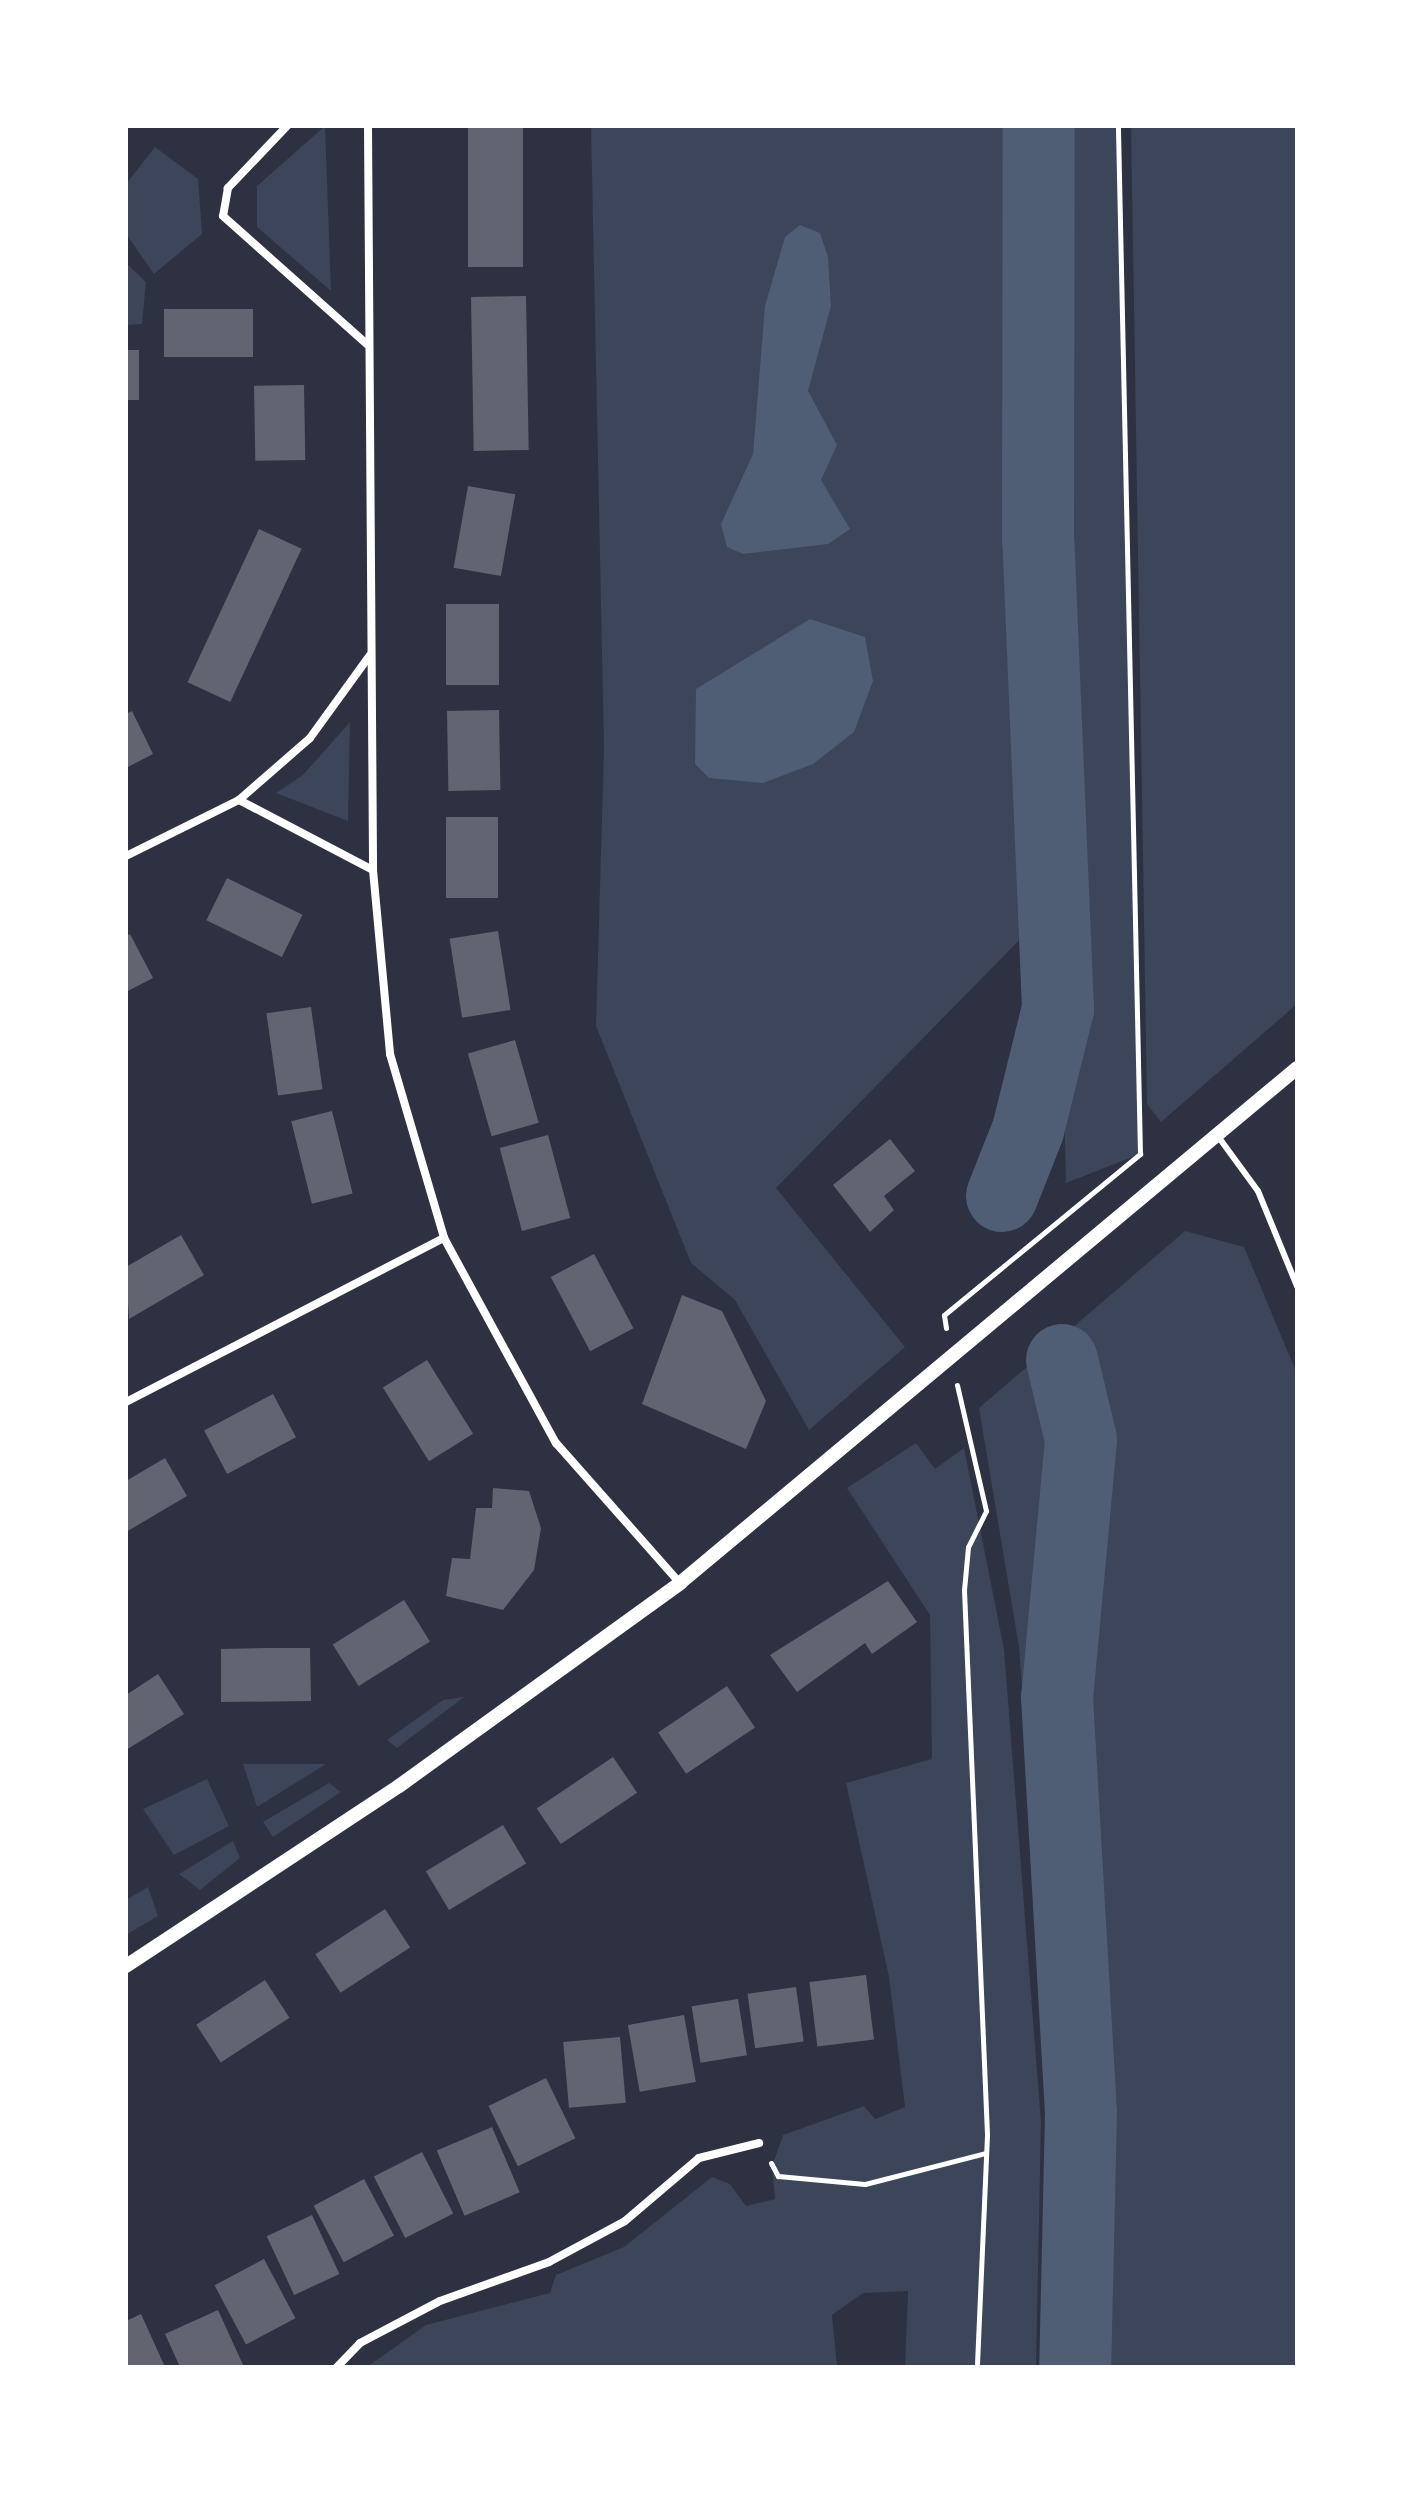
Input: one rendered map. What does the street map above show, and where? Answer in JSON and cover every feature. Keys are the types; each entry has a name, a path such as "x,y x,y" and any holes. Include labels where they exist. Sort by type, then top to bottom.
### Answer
{"street":[{"path":"287,126 228,188 223,216 368,345"},
{"path":"368,126 373,870 390,1054 444,1238 556,1443 680,1583"},
{"path":"126,856 239,800 310,738 370,655"},
{"path":"239,800 373,870"},
{"path":"126,1966 399,1786 680,1583 1297,1068"},
{"path":"126,1402 444,1238"},
{"path":"337,2367 360,2343 440,2301 549,2262 625,2221 699,2158 759,2143"}],"lane":[{"path":"1217,1135 1258,1191 1297,1286"}],"path":[{"path":"759,2143 778,2176 865,2184 986,2153"}],"shaded area":[{"path":"325,126 331,291 257,227 257,186"},
{"path":"591,126 1118,126 1140,1154 1066,1183 1060,925 1040,919 776,1188 905,1347 809,1430 735,1300 691,1263 596,1026 604,748"},
{"path":"1131,126 1297,126 1297,1004 1161,1122 1147,1104"},
{"path":"155,147 198,179 202,234 154,274 126,234 126,184"},
{"path":"800,225 820,233 828,257 831,306 808,391 837,445 821,480 850,529 828,544 743,554 727,547 721,524 753,454 765,306 785,237"},
{"path":"126,263 146,282 142,324 126,325"},
{"path":"810,619 865,637 873,681 854,732 813,764 763,783 709,778 695,764 696,689"},
{"path":"350,722 348,821 276,793 303,775"},
{"path":"1185,1231 1244,1247 1297,1374 1297,2367 1047,2367 1055,2126 1019,1647 979,1408"},
{"path":"916,1443 935,1469 964,1448 1004,1649 1041,2122 1036,2367 905,2367 908,2291 863,2293 832,2315 837,2367 367,2367 426,2325 550,2293 556,2275 624,2247 712,2177 730,2184 746,2206 775,2199 772,2167 783,2135 864,2106 875,2119 905,2107 889,1977 846,1783 932,1759 930,1615 847,1488"},
{"path":"464,1697 397,1748 387,1740 443,1700"},
{"path":"243,1764 326,1764 257,1807"},
{"path":"207,1779 229,1826 174,1855 143,1809"},
{"path":"329,1783 341,1792 273,1837 263,1822"},
{"path":"233,1841 240,1858 200,1890 179,1874"},
{"path":"148,1887 158,1916 126,1935 126,1900"}],"building":[{"path":"468,126 523,126 523,267 468,267"},
{"path":"526,296 529,450 474,451 471,297"},
{"path":"164,309 253,309 253,357 164,357"},
{"path":"126,350 139,350 139,400 126,400"},
{"path":"304,385 305,460 255,461 254,386"},
{"path":"468,486 515,494 501,576 454,568"},
{"path":"259,529 302,549 230,702 188,682"},
{"path":"446,604 499,604 499,685 446,685"},
{"path":"499,710 500,790 448,791 447,711"},
{"path":"132,711 153,754 126,768 126,714"},
{"path":"446,817 498,817 498,898 446,898"},
{"path":"227,878 302,915 282,957 206,920"},
{"path":"498,931 511,1010 462,1018 450,939"},
{"path":"130,934 153,978 126,992 126,936"},
{"path":"311,1007 323,1089 278,1095 266,1013"},
{"path":"515,1040 539,1123 492,1136 468,1054"},
{"path":"332,1111 353,1193 312,1204 291,1121"},
{"path":"548,1135 570,1218 522,1231 500,1148"},
{"path":"890,1139 915,1171 884,1196 894,1210 870,1232 833,1185"},
{"path":"181,1235 204,1275 129,1319 126,1267"},
{"path":"594,1254 633,1328 590,1351 551,1277"},
{"path":"682,1295 722,1311 766,1401 746,1449 642,1404"},
{"path":"427,1360 473,1434 429,1461 383,1388"},
{"path":"273,1394 296,1437 227,1474 204,1431"},
{"path":"165,1458 187,1496 126,1532 126,1481"},
{"path":"493,1488 529,1491 541,1528 534,1570 503,1610 446,1596 452,1558 470,1559 476,1508 492,1508"},
{"path":"888,1581 917,1622 872,1654 865,1643 797,1692 770,1655"},
{"path":"404,1600 430,1642 359,1686 333,1645"},
{"path":"310,1648 311,1701 221,1702 221,1649"},
{"path":"158,1674 184,1714 126,1750 126,1695"},
{"path":"727,1686 755,1727 686,1774 658,1732"},
{"path":"613,1757 637,1793 561,1844 537,1808"},
{"path":"503,1825 526,1864 449,1910 426,1871"},
{"path":"385,1909 410,1948 340,1993 315,1954"},
{"path":"866,1975 874,2040 817,2046 809,1982"},
{"path":"265,1980 290,2018 221,2062 196,2025"},
{"path":"796,1987 804,2041 755,2048 747,1994"},
{"path":"738,1999 747,2055 700,2063 692,2006"},
{"path":"684,2015 696,2082 640,2092 628,2025"},
{"path":"620,2037 626,2103 569,2108 563,2042"},
{"path":"546,2078 575,2138 518,2166 488,2106"},
{"path":"492,2127 520,2192 465,2216 437,2150"},
{"path":"422,2152 453,2213 405,2238 374,2177"},
{"path":"364,2179 394,2236 344,2262 314,2206"},
{"path":"312,2215 339,2274 294,2295 267,2236"},
{"path":"264,2259 295,2318 246,2344 215,2285"},
{"path":"218,2310 244,2367 180,2367 165,2334"},
{"path":"141,2314 165,2367 126,2367 126,2321"}],"waterway":[{"path":"1002,1196 1028,1130 1058,1009 1038,540 1039,126"},
{"path":"1062,1360 1081,1440 1057,1697 1081,2112 1075,2367"}]}
